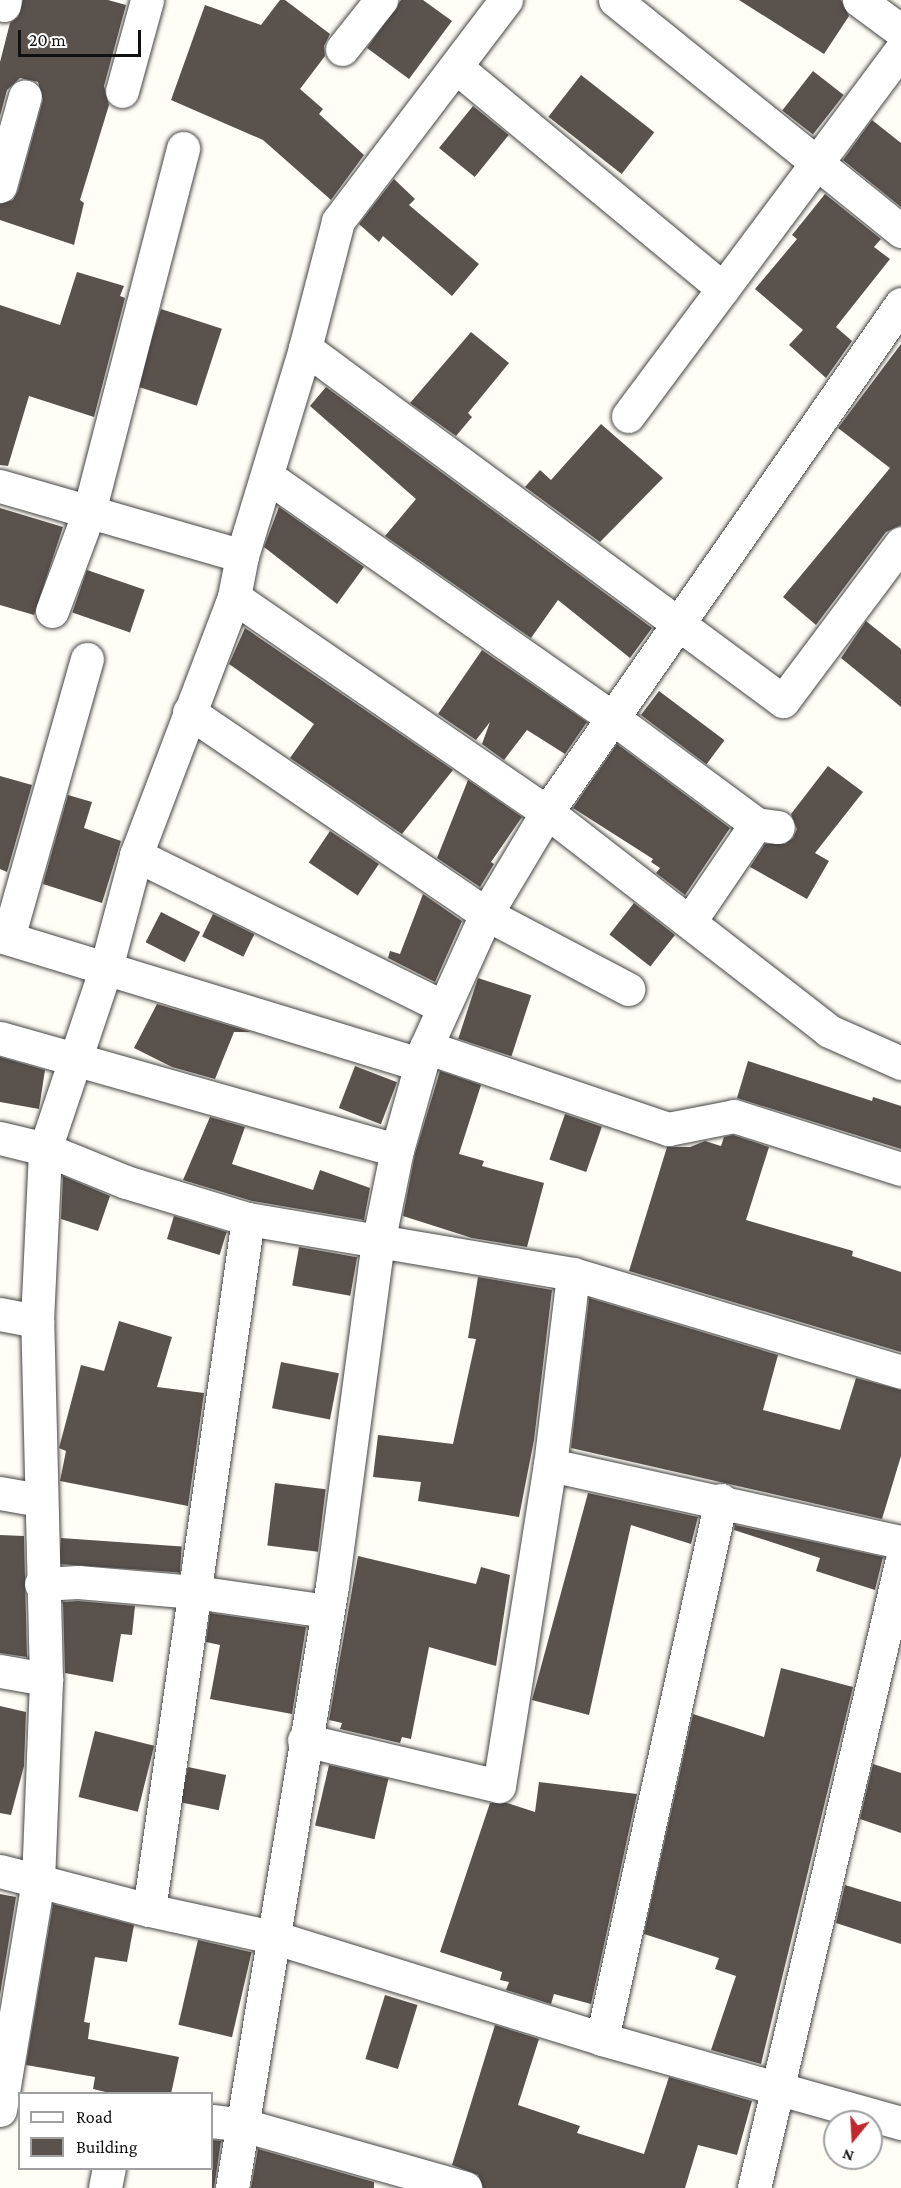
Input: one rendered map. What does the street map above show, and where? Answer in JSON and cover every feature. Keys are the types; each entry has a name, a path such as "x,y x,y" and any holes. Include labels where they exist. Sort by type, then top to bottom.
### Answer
{"street":[{"path":"122,91 147,0"},
{"path":"342,49 381,0"},
{"path":"8,2100 38,1881 46,1679 41,1584 37,1321 45,1149 106,968 136,855 234,597 242,556 305,348 338,222 506,0"},
{"path":"615,0 901,231"},
{"path":"859,0 901,31"},
{"path":"628,416 901,50"},
{"path":"456,67 723,290"},
{"path":"0,186 25,96"},
{"path":"52,611 89,512 183,148"},
{"path":"232,2188 227,2123 273,1937 327,1611 378,1243 397,1150 424,1056 486,914 548,812 901,304"},
{"path":"305,348 783,702 901,543"},
{"path":"267,476 767,826 690,921"},
{"path":"0,486 242,556"},
{"path":"234,597 548,812 829,1031 901,1063"},
{"path":"87,659 4,937 106,968 424,1056 668,1129 734,1116 901,1169"},
{"path":"189,712 486,914 628,989"},
{"path":"136,855 444,1007"},
{"path":"0,1038 77,1057 397,1150"},
{"path":"0,1138 45,1149 126,1182 248,1219 378,1243 573,1274 901,1371"},
{"path":"149,1910 248,1219"},
{"path":"304,1740 499,1786 550,1465 573,1274"},
{"path":"0,1314 37,1321"},
{"path":"550,1465 722,1500 901,1542"},
{"path":"0,1493 39,1500"},
{"path":"602,2039 722,1500"},
{"path":"754,2188 775,2088 901,1563"},
{"path":"41,1584 78,1582 195,1592 327,1611"},
{"path":"0,1671 46,1679"},
{"path":"0,1870 149,1910 273,1937 602,2039 901,2123"},
{"path":"227,2123 452,2186"},
{"path":"105,2188 109,2170"}],"building":[{"path":"23,0 108,0 126,5 104,86 109,105 80,200 84,203 74,245 0,220 0,204 13,200 18,191 43,100 38,82 20,78 7,90 0,116 0,62 10,23 18,17"},
{"path":"280,0 285,0 330,34 324,46 325,56 300,89 323,109 319,114 364,155 331,200 263,140 171,100 205,5 261,25"},
{"path":"401,0 423,0 452,21 409,79 367,48"},
{"path":"739,0 841,0 849,16 824,54"},
{"path":"813,71 844,95 813,134 782,110"},
{"path":"581,75 654,132 622,174 548,117"},
{"path":"473,106 509,135 475,177 439,148"},
{"path":"872,120 901,143 901,207 843,160"},
{"path":"394,179 415,199 409,205 479,264 452,296 383,236 379,242 359,224"},
{"path":"825,194 881,239 874,247 890,259 836,327 852,341 826,378 789,345 803,330 755,289 797,239 792,235"},
{"path":"77,272 124,286 120,296 125,298 94,417 29,396 8,466 0,465 0,305 60,325"},
{"path":"161,309 222,329 197,406 136,386"},
{"path":"471,332 509,363 468,413 472,417 456,436 410,403"},
{"path":"901,344 901,525 886,532 816,625 783,597 890,468 838,428"},
{"path":"326,387 652,628 630,658 558,600 531,638 385,536 416,499 310,406"},
{"path":"601,424 663,478 600,542 525,487 540,470 551,480"},
{"path":"279,507 364,567 337,604 264,547"},
{"path":"0,508 63,527 34,615 0,605"},
{"path":"87,570 145,590 130,632 72,613"},
{"path":"866,621 901,649 901,707 841,658"},
{"path":"245,628 453,770 402,834 290,758 314,724 229,664"},
{"path":"482,650 587,722 565,754 527,730 504,760 482,744 490,722 476,740 438,714"},
{"path":"659,691 724,740 706,764 641,715"},
{"path":"617,744 730,828 685,895 656,873 660,868 651,862 653,859 573,808"},
{"path":"828,766 863,792 815,853 829,861 807,899 750,867 765,844 785,844 793,838 797,829 791,814"},
{"path":"0,776 32,785 7,872 0,869"},
{"path":"468,780 522,817 491,862 494,864 480,887 437,858"},
{"path":"68,795 92,802 84,828 121,841 102,903 43,884"},
{"path":"330,831 379,864 358,895 309,863"},
{"path":"423,894 462,921 435,982 388,958 390,951 400,954"},
{"path":"634,903 675,935 650,967 609,935"},
{"path":"161,912 200,932 185,962 146,942"},
{"path":"213,914 254,934 243,957 202,936"},
{"path":"478,978 531,995 511,1056 458,1039"},
{"path":"157,1004 251,1032 234,1032 215,1079 172,1067 134,1048"},
{"path":"0,1057 45,1070 39,1109 0,1102"},
{"path":"748,1061 872,1101 873,1097 901,1106 901,1149 737,1098"},
{"path":"355,1066 397,1082 381,1124 339,1108"},
{"path":"440,1071 481,1085 459,1154 484,1161 482,1166 544,1183 527,1247 472,1238 403,1216 415,1154"},
{"path":"565,1114 602,1127 586,1172 549,1159"},
{"path":"210,1117 245,1127 232,1164 313,1190 320,1170 370,1188 364,1220 252,1201 183,1180"},
{"path":"733,1135 769,1147 746,1220 853,1251 852,1256 901,1272 901,1352 629,1271 667,1147 690,1147 705,1141 721,1146 724,1137"},
{"path":"63,1176 110,1196 98,1231 61,1219"},
{"path":"174,1216 227,1232 220,1255 167,1239"},
{"path":"299,1247 357,1257 350,1296 292,1285"},
{"path":"478,1277 552,1290 534,1440 519,1517 418,1501 421,1482 373,1477 378,1435 453,1444 476,1339 468,1338"},
{"path":"589,1298 778,1355 763,1410 840,1430 856,1378 901,1390 901,1456 882,1519 571,1448"},
{"path":"119,1321 172,1337 157,1387 204,1393 188,1506 60,1481 66,1451 59,1448 81,1365 104,1371"},
{"path":"281,1362 339,1373 330,1419 272,1408"},
{"path":"275,1483 326,1489 318,1552 267,1546"},
{"path":"588,1493 698,1517 691,1544 631,1525 589,1715 532,1700"},
{"path":"735,1525 883,1557 875,1590 816,1571 820,1558 734,1530"},
{"path":"0,1535 24,1536 27,1657 0,1653"},
{"path":"61,1538 182,1546 180,1572 59,1564"},
{"path":"358,1556 476,1584 481,1567 510,1575 496,1666 429,1647 411,1739 402,1737 400,1743 340,1729 342,1723 329,1720"},
{"path":"78,1601 135,1606 132,1635 121,1634 113,1682 65,1673 63,1602"},
{"path":"210,1613 306,1627 292,1714 210,1699 220,1645 206,1642"},
{"path":"781,1668 853,1687 761,2064 711,2050 736,1976 715,1969 719,1958 644,1934 693,1714 764,1737"},
{"path":"0,1706 26,1712 24,1766 11,1815 0,1813"},
{"path":"95,1731 154,1746 138,1812 79,1797"},
{"path":"873,1764 901,1773 901,1833 860,1819"},
{"path":"329,1765 388,1779 374,1839 315,1825"},
{"path":"188,1767 226,1775 219,1810 181,1802"},
{"path":"539,1782 637,1794 591,2004 554,1994 551,2004 506,1990 509,1982 500,1980 502,1972 440,1952 490,1803 507,1803 535,1812"},
{"path":"845,1885 901,1902 901,1944 836,1923"},
{"path":"0,1894 16,1897 0,1995"},
{"path":"53,1904 134,1925 127,1962 95,1957 84,2022 90,2023 88,2039 179,2057 171,2092 106,2092 93,2089 95,2077 26,2065"},
{"path":"198,1940 252,1952 232,2037 178,2025"},
{"path":"385,1995 418,2005 398,2069 365,2059"},
{"path":"495,2025 539,2039 518,2105 580,2126 577,2133 644,2154 669,2077 752,2101 737,2155 698,2145 685,2188 483,2188 478,2175 452,2165"},
{"path":"213,2140 221,2141 214,2188 212,2188"},
{"path":"258,2149 374,2182 374,2188 251,2188"}]}
